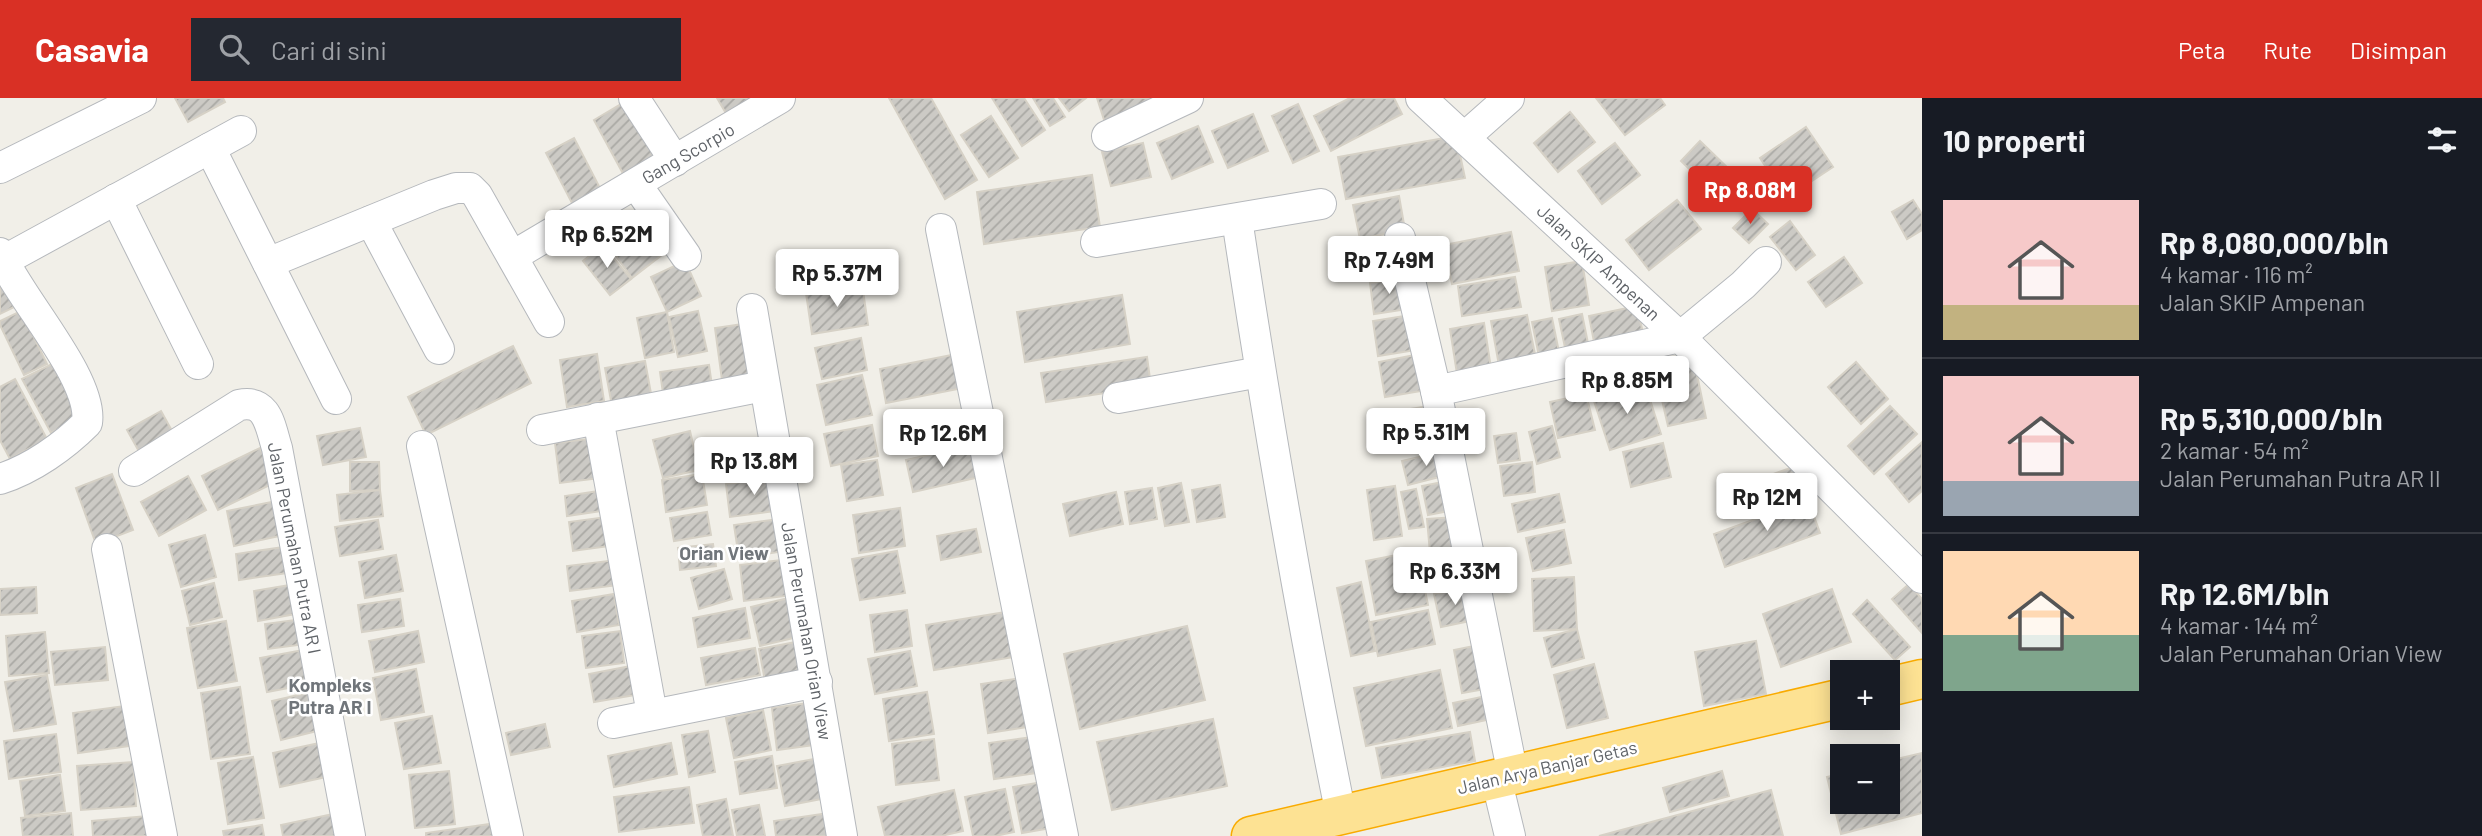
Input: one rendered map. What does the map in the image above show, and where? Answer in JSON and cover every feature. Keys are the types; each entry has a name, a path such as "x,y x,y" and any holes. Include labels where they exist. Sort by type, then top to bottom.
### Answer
{"highway":[{"path":"1900,685 1922,680"},
{"name":"Jalan Arya Banjar Getas","path":"1251,836 1830,701"}],"street":[{"path":"0,168 141,98"},
{"path":"634,98 675,161"},
{"name":"Gang Scorpio","path":"513,256 780,98"},
{"path":"1107,136 1188,98"},
{"name":"Jalan SKIP Ampenan","path":"1421,98 1680,337 1922,578"},
{"path":"1465,137 1509,98"},
{"path":"5,467 54,450 87,423 88,416 87,400 75,376 2,257 241,131"},
{"path":"210,148 336,398"},
{"path":"636,184 686,256"},
{"path":"268,263 434,195 456,188 470,188 477,195 550,322"},
{"path":"116,199 198,364"},
{"path":"1096,242 1321,204"},
{"path":"1237,219 1260,372 1312,672 1341,814"},
{"path":"371,221 439,349"},
{"path":"940,229 1063,836"},
{"path":"1400,238 1436,391 1504,777 1510,836"},
{"path":"1436,391 1680,337 1744,285 1766,262"},
{"name":"Jalan Perumahan Orian View","path":"752,309 842,836"},
{"path":"1118,398 1260,372"},
{"path":"542,430 764,386"},
{"name":"Jalan Perumahan Putra AR I","path":"134,471 239,405 250,403 258,406 267,418 277,448 350,836"},
{"path":"598,418 652,714"},
{"path":"422,446 508,836"},
{"path":"107,549 162,836"},
{"path":"613,723 817,682"}],"building":[{"path":"175,98 223,98 225,102 188,122"},
{"path":"717,98 749,98 755,109 731,122"},
{"path":"889,98 931,98 977,180 945,199"},
{"path":"992,98 1024,98 1045,130 1022,146"},
{"path":"1033,98 1053,98 1065,117 1050,126"},
{"path":"1059,98 1086,98 1069,111"},
{"path":"1097,98 1155,98 1106,126"},
{"path":"1350,98 1394,98 1402,114 1331,151 1314,116"},
{"path":"1596,98 1660,98 1665,105 1625,135"},
{"path":"628,100 661,159 626,179 594,120"},
{"path":"1298,104 1319,151 1293,163 1272,116"},
{"path":"1570,112 1595,142 1558,172 1534,143"},
{"path":"1253,114 1268,151 1228,168 1212,131"},
{"path":"991,116 1018,158 989,177 961,135"},
{"path":"1198,126 1213,162 1172,179 1157,143"},
{"path":"1806,127 1833,167 1786,198 1760,158"},
{"path":"1456,136 1465,178 1346,199 1338,157"},
{"path":"574,138 602,192 574,207 546,153"},
{"path":"1700,141 1732,172 1713,192 1681,161"},
{"path":"1143,143 1151,177 1111,186 1102,152"},
{"path":"1615,143 1640,175 1602,204 1578,171"},
{"path":"1092,175 1100,227 984,244 977,192"},
{"path":"1399,196 1405,230 1360,239 1353,205"},
{"path":"1677,200 1701,229 1649,270 1626,240"},
{"path":"1913,200 1922,214 1922,230 1907,239 1892,212"},
{"path":"1752,209 1768,224 1749,243 1733,228"},
{"path":"1790,221 1815,255 1796,270 1770,237"},
{"path":"652,223 671,248 632,278 613,252"},
{"path":"1511,232 1519,271 1452,284 1444,245"},
{"path":"1396,242 1402,270 1367,277 1361,249"},
{"path":"603,245 631,279 610,295 583,261"},
{"path":"1844,257 1862,283 1826,307 1808,282"},
{"path":"685,261 701,296 667,312 651,277"},
{"path":"1582,261 1589,305 1552,311 1545,267"},
{"path":"1515,277 1521,307 1462,316 1458,286"},
{"path":"1403,278 1408,309 1374,314 1370,283"},
{"path":"0,280 14,307 0,314"},
{"path":"862,284 868,325 812,334 806,293"},
{"path":"1122,295 1130,344 1025,362 1017,312"},
{"path":"1637,306 1644,338 1595,347 1589,316"},
{"path":"21,311 47,364 24,375 0,325 0,321"},
{"path":"698,311 707,351 678,357 669,317"},
{"path":"667,312 674,352 645,358 637,318"},
{"path":"1582,314 1590,353 1567,357 1559,319"},
{"path":"1411,315 1416,350 1378,356 1373,321"},
{"path":"1527,315 1537,364 1500,371 1491,321"},
{"path":"1552,318 1560,357 1540,361 1532,322"},
{"path":"750,323 757,375 722,380 715,328"},
{"path":"1484,323 1492,375 1458,380 1450,329"},
{"path":"861,338 867,370 822,379 815,348"},
{"path":"513,346 531,383 426,435 408,397"},
{"path":"962,353 968,387 886,403 880,369"},
{"path":"597,354 604,401 567,407 560,360"},
{"path":"1420,354 1427,390 1385,397 1379,362"},
{"path":"1147,357 1151,386 1046,402 1041,373"},
{"path":"645,361 652,399 612,406 605,368"},
{"path":"1856,362 1888,399 1861,424 1828,387"},
{"path":"52,364 80,417 51,433 22,379"},
{"path":"709,365 713,393 664,400 660,372"},
{"path":"1695,365 1706,418 1668,426 1656,374"},
{"path":"862,375 872,415 826,425 817,385"},
{"path":"15,379 47,439 10,459 0,440 0,387"},
{"path":"1644,381 1661,434 1610,450 1593,398"},
{"path":"1586,394 1595,430 1558,438 1550,402"},
{"path":"1435,405 1443,445 1406,452 1398,411"},
{"path":"1890,406 1917,434 1874,474 1848,446"},
{"path":"161,411 176,438 142,457 127,430"},
{"path":"872,425 878,456 831,466 824,434"},
{"path":"1552,426 1560,457 1537,464 1529,432"},
{"path":"360,428 366,457 323,465 317,436"},
{"path":"690,431 699,470 663,478 653,440"},
{"path":"1516,433 1520,460 1498,463 1494,436"},
{"path":"596,438 601,478 560,483 555,443"},
{"path":"764,440 769,475 720,481 716,446"},
{"path":"1922,442 1922,491 1909,502 1886,474"},
{"path":"1663,443 1671,477 1631,487 1623,452"},
{"path":"973,445 980,477 913,492 906,460"},
{"path":"260,448 276,482 218,510 202,476"},
{"path":"1445,451 1451,474 1408,485 1402,461"},
{"path":"877,460 883,495 847,501 841,465"},
{"path":"350,462 379,462 380,490 350,491"},
{"path":"1532,462 1535,492 1504,496 1500,466"},
{"path":"1793,467 1802,492 1760,507 1751,482"},
{"path":"112,474 133,530 96,544 76,488"},
{"path":"702,474 707,505 666,512 662,480"},
{"path":"188,476 206,510 159,536 141,502"},
{"path":"779,477 783,510 730,517 726,484"},
{"path":"1448,481 1454,510 1428,515 1422,486"},
{"path":"1181,483 1189,522 1165,526 1158,488"},
{"path":"1220,485 1225,517 1197,522 1192,490"},
{"path":"1395,486 1402,536 1374,540 1367,490"},
{"path":"1152,488 1157,519 1130,524 1125,492"},
{"path":"1416,489 1424,527 1409,529 1401,492"},
{"path":"380,490 383,516 340,521 337,495"},
{"path":"599,491 602,511 567,516 565,496"},
{"path":"1116,492 1123,524 1070,536 1063,504"},
{"path":"1559,494 1565,522 1518,532 1512,504"},
{"path":"1808,500 1820,533 1725,567 1714,534"},
{"path":"277,501 284,535 234,546 227,511"},
{"path":"900,508 905,546 859,553 853,515"},
{"path":"707,512 711,535 674,541 670,518"},
{"path":"606,517 610,546 573,551 569,522"},
{"path":"1456,517 1459,551 1430,553 1427,519"},
{"path":"786,518 791,550 739,558 734,525"},
{"path":"378,520 383,549 340,556 335,527"},
{"path":"976,529 981,552 941,560 937,536"},
{"path":"1564,530 1571,563 1533,571 1526,538"},
{"path":"205,535 216,577 181,587 169,545"},
{"path":"713,544 716,566 680,570 678,548"},
{"path":"291,546 295,572 239,580 236,554"},
{"path":"897,551 905,593 860,600 852,559"},
{"path":"1417,551 1428,605 1376,615 1366,561"},
{"path":"396,555 403,591 365,598 359,562"},
{"path":"1464,557 1466,581 1432,583 1430,559"},
{"path":"790,559 794,595 744,601 740,565"},
{"path":"616,560 619,585 570,591 567,566"},
{"path":"724,569 732,599 699,609 691,578"},
{"path":"1574,577 1577,629 1534,631 1532,579"},
{"path":"1361,582 1375,651 1351,656 1337,588"},
{"path":"214,583 222,617 190,625 182,591"},
{"path":"296,584 301,613 258,621 254,591"},
{"path":"1909,584 1922,599 1922,633 1892,599"},
{"path":"36,587 37,613 0,615 0,589"},
{"path":"1469,587 1475,620 1441,627 1434,594"},
{"path":"1832,589 1851,642 1781,667 1763,614"},
{"path":"614,594 619,625 577,632 572,601"},
{"path":"797,596 806,635 760,646 751,607"},
{"path":"400,599 404,626 362,632 358,605"},
{"path":"1867,600 1910,647 1895,660 1853,614"},
{"path":"745,608 750,638 698,647 693,618"},
{"path":"907,610 912,646 875,652 870,615"},
{"path":"1428,610 1435,644 1378,656 1371,622"},
{"path":"1006,612 1014,657 934,670 926,625"},
{"path":"302,619 306,644 268,649 265,624"},
{"path":"226,621 237,681 198,688 187,628"},
{"path":"1187,626 1205,700 1080,729 1064,654"},
{"path":"1577,629 1584,658 1552,667 1544,638"},
{"path":"418,631 424,662 375,672 369,641"},
{"path":"620,631 624,663 586,668 582,636"},
{"path":"45,632 49,673 9,676 6,636"},
{"path":"806,640 812,672 765,681 759,649"},
{"path":"1756,641 1766,694 1704,706 1695,652"},
{"path":"1484,644 1491,688 1462,693 1454,650"},
{"path":"105,647 108,680 55,685 51,652"},
{"path":"755,648 760,675 706,685 701,658"},
{"path":"309,649 315,683 267,692 260,658"},
{"path":"910,651 917,686 875,694 868,659"},
{"path":"1594,664 1608,718 1567,728 1554,675"},
{"path":"636,665 641,694 594,702 589,674"},
{"path":"416,669 424,712 381,720 373,678"},
{"path":"1440,670 1452,728 1366,746 1354,688"},
{"path":"47,675 56,724 14,731 5,682"},
{"path":"1021,678 1028,727 988,733 981,684"},
{"path":"240,687 250,754 211,759 201,693"},
{"path":"316,691 325,729 281,740 272,701"},
{"path":"927,692 934,734 889,741 883,699"},
{"path":"1491,695 1496,718 1458,726 1453,703"},
{"path":"816,702 822,744 777,750 772,708"},
{"path":"124,706 130,746 78,753 73,713"},
{"path":"763,710 771,750 734,758 726,718"},
{"path":"432,716 441,763 404,769 395,723"},
{"path":"1213,719 1227,786 1112,810 1097,742"},
{"path":"545,724 550,747 511,755 506,733"},
{"path":"708,731 715,772 689,777 682,735"},
{"path":"1470,732 1475,761 1382,778 1376,748"},
{"path":"56,734 61,772 9,779 4,741"},
{"path":"1040,736 1044,772 994,779 989,743"},
{"path":"934,739 939,780 896,785 892,744"},
{"path":"324,742 331,776 280,787 273,753"},
{"path":"671,743 677,774 614,787 608,756"},
{"path":"1922,753 1922,813 1841,834 1836,814 1900,814 1900,758"},
{"path":"772,756 777,788 740,794 735,762"},
{"path":"253,757 264,818 228,824 218,763"},
{"path":"825,757 832,797 785,806 777,766"},
{"path":"133,762 136,806 81,810 77,766"},
{"path":"449,771 455,824 415,828 409,775"},
{"path":"1722,771 1729,796 1670,812 1663,788"},
{"path":"60,775 65,811 25,816 20,781"},
{"path":"1049,781 1057,827 1022,833 1013,787"},
{"path":"689,787 694,823 619,832 614,797"},
{"path":"1005,789 1014,832 995,836 973,836 965,797"},
{"path":"954,790 963,831 941,836 885,836 878,807"},
{"path":"1771,790 1783,836 1599,836"},
{"path":"726,799 733,836 703,836 697,805"},
{"path":"759,805 765,836 737,836 732,810"},
{"path":"836,812 839,836 776,836 774,821"},
{"path":"71,813 73,836 23,836 21,818"},
{"path":"338,813 342,836 283,836 281,825"},
{"path":"147,816 149,836 93,836 92,821"},
{"path":"497,823 499,836 426,836 426,833"},
{"path":"262,825 264,836 224,836 223,831"}],"district":[{"name":"Orian View","path":"724,552"},
{"name":"Kompleks Putra AR I","path":"330,695"}]}
